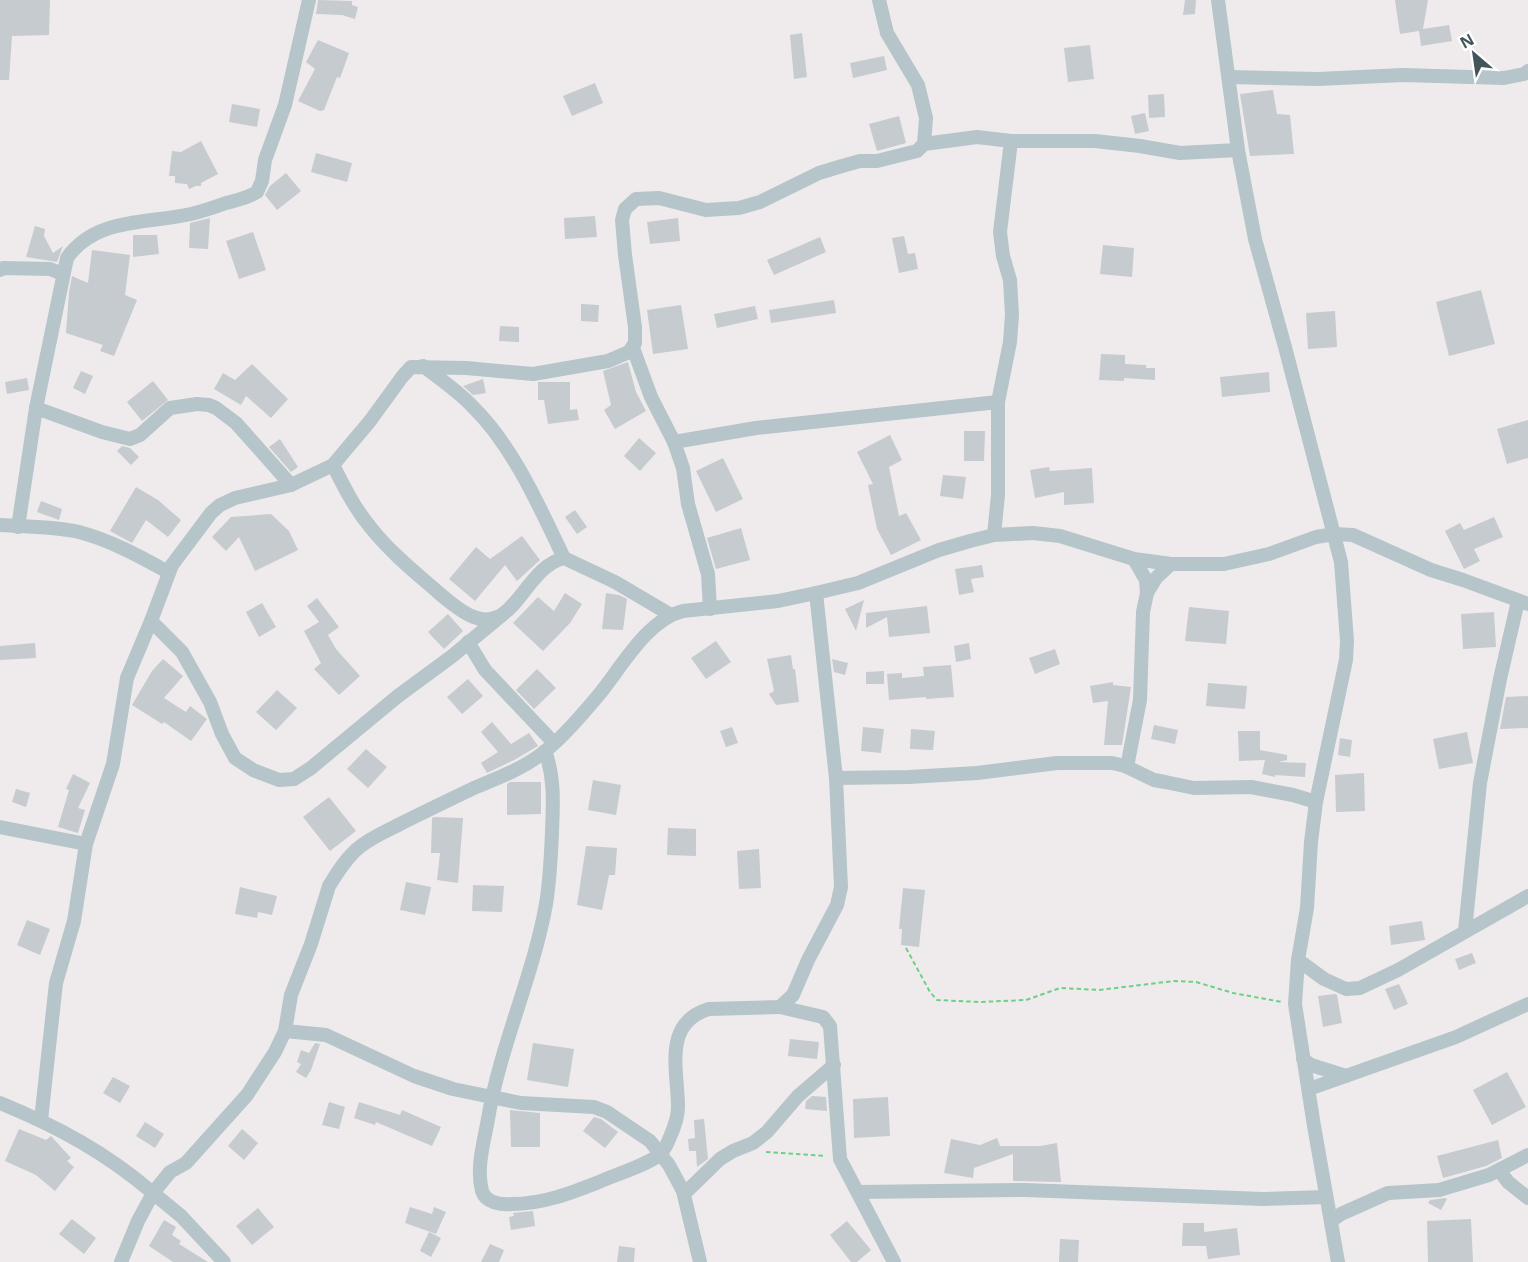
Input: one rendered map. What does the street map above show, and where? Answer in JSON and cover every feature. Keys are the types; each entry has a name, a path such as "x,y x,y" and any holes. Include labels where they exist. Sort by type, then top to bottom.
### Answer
{"street":[{"path":"18,527 36,408 67,258 76,246 101,231 141,221 191,214 257,192 262,181 265,160 285,105 309,0"},
{"path":"879,0 887,33 918,85 926,118 924,144"},
{"path":"1218,0 1238,150 1255,239 1341,562 1347,641 1346,660 1316,802 1307,908 1298,960 1296,1004 1303,1059 1338,1262"},
{"path":"1229,77 1318,79 1403,75 1504,78 1528,71"},
{"path":"710,609 708,574 688,504 682,468 674,442 651,397 633,348 635,327 622,220 629,203 636,199 659,198 696,209 739,208 760,202 827,170 917,151 924,144 978,137 1011,141 1095,141 1180,153 1238,150"},
{"path":"994,535 998,495 998,402 1010,342 1012,315 1010,280 1003,256 1000,232 1011,141"},
{"path":"0,270 3,268 50,269 63,274"},
{"path":"41,1120 56,983 74,921 86,844 112,764 127,678 176,557 210,513 220,505 235,498 291,485 333,465 411,367 533,374 608,361 633,348"},
{"path":"423,366 461,395 489,424 513,461 564,558 615,582 671,615"},
{"path":"674,442 756,428 998,402"},
{"path":"36,408 102,432 130,439 140,435 170,408 197,404 209,405 236,423 291,485"},
{"path":"333,465 370,527 401,560 472,617 487,620 502,615"},
{"path":"0,525 79,532 136,555 168,572"},
{"path":"122,1262 138,1221 153,1193 170,1172 186,1163 247,1095 285,1031 291,995 311,944 329,886 345,862 357,849 370,840 432,808 510,773 550,747 597,697 636,646 653,628 671,615 682,611 778,601 816,593 858,583 939,550 994,535 1033,533 1060,536 1134,559 1171,564 1224,564 1269,554 1316,537 1335,534 1353,535 1431,570 1463,579 1523,602 1500,679 1480,783 1466,931"},
{"path":"151,621 182,652 210,702 222,735 233,756 262,774 286,781 302,775 398,696 451,657 502,615 538,575 550,565 564,558"},
{"path":"1127,767 1140,700 1143,612 1147,593 1146,580 1134,559"},
{"path":"1147,593 1156,578 1171,564"},
{"path":"780,1007 793,995 808,960 837,905 841,887 836,778 816,593"},
{"path":"468,642 485,670 550,747 553,778 550,867 546,906 491,1097 481,1151 480,1175 485,1198 495,1203 543,1202 583,1188 661,1154 674,1128 677,1115 675,1053 678,1036 687,1022 709,1009 780,1007 826,1019 831,1029 840,1159 859,1192 890,1260"},
{"path":"836,778 977,773 1057,763 1112,763 1127,767 1154,780 1184,786 1251,787 1316,802"},
{"path":"0,827 86,844"},
{"path":"1298,960 1324,979 1346,989 1360,988 1528,896"},
{"path":"1309,1094 1310,1089 1456,1037 1528,1004"},
{"path":"285,1031 326,1035 414,1076 453,1089 522,1103 594,1107 607,1112 651,1141 669,1165 684,1194 700,1262"},
{"path":"1303,1059 1311,1065 1346,1076"},
{"path":"684,1194 720,1159 733,1151 745,1148 767,1132 798,1096 834,1065"},
{"path":"0,1103 41,1120 93,1147 128,1172 181,1216 224,1262"},
{"path":"1331,1221 1341,1214 1388,1193 1439,1190 1489,1175 1528,1155"},
{"path":"1498,1170 1508,1182 1528,1198"},
{"path":"859,1192 1015,1190 1263,1199 1326,1197"}],"path":[{"path":"906,948 930,992 937,1000 979,1002 1026,1000 1060,988 1099,990 1174,981 1196,982 1263,1000 1296,1004"},
{"path":"745,1148 840,1159"}],"building":[{"path":"0,0 50,0 49,35 12,36 9,80 0,80"},
{"path":"318,0 352,1 352,5 358,7 355,19 342,15 316,14"},
{"path":"1185,0 1196,0 1195,14 1183,15"},
{"path":"1395,0 1428,0 1423,29 1449,25 1452,41 1421,46 1419,31 1400,34"},
{"path":"802,33 807,77 794,79 790,35"},
{"path":"318,40 349,53 324,110 320,111 298,101 315,69 306,62"},
{"path":"1090,45 1094,79 1068,82 1064,48"},
{"path":"884,56 887,70 853,78 850,63"},
{"path":"595,83 603,103 572,116 563,96"},
{"path":"1273,90 1277,114 1290,115 1294,154 1250,156 1240,94"},
{"path":"1164,94 1165,117 1149,118 1148,95"},
{"path":"232,104 260,109 257,127 229,122"},
{"path":"1145,113 1149,131 1135,134 1131,116"},
{"path":"899,116 906,143 877,151 869,124"},
{"path":"201,141 218,174 201,183 201,186 189,189 187,184 175,183 175,176 169,176 172,151 181,152"},
{"path":"316,153 352,163 347,182 311,172"},
{"path":"286,173 301,191 277,210 265,195 270,186"},
{"path":"595,216 597,237 565,239 564,218"},
{"path":"210,218 208,249 189,248 190,223"},
{"path":"678,218 680,241 650,244 647,222"},
{"path":"35,226 45,229 44,236 53,253 63,246 57,262 26,257"},
{"path":"253,232 266,270 239,279 226,241"},
{"path":"133,235 157,235 159,254 133,257"},
{"path":"904,236 908,254 915,253 918,269 899,273 892,238"},
{"path":"820,237 826,252 774,275 767,260"},
{"path":"1103,245 1134,248 1132,277 1100,274"},
{"path":"92,250 130,255 125,295 137,300 114,356 100,351 103,345 66,333 72,276 88,283"},
{"path":"1481,290 1495,344 1449,356 1436,302"},
{"path":"834,300 836,313 771,323 769,310"},
{"path":"581,304 599,305 598,322 581,321"},
{"path":"681,305 688,349 653,354 647,310"},
{"path":"755,306 758,319 717,328 714,314"},
{"path":"1335,311 1337,347 1308,349 1306,313"},
{"path":"500,326 519,327 519,342 499,341"},
{"path":"1101,354 1125,355 1125,364 1155,368 1155,380 1124,378 1124,381 1099,380"},
{"path":"628,362 636,392 646,411 615,429 604,410 611,405 603,371"},
{"path":"252,364 288,399 271,418 246,396 241,405 214,389 223,373 235,380"},
{"path":"81,371 93,376 85,394 73,388"},
{"path":"1269,372 1270,392 1222,397 1220,377"},
{"path":"27,378 29,390 7,394 5,382"},
{"path":"483,379 486,393 473,395 463,386"},
{"path":"153,381 168,400 142,421 127,402"},
{"path":"538,382 570,382 570,410 577,409 579,420 548,424 544,400 538,400"},
{"path":"1528,420 1528,458 1507,464 1497,429"},
{"path":"964,431 985,431 984,461 964,461"},
{"path":"890,435 902,460 889,467 899,516 906,513 921,540 891,555 877,529 868,485 873,484 857,452"},
{"path":"639,438 656,453 640,471 624,456"},
{"path":"280,439 298,467 291,472 269,447"},
{"path":"122,446 130,448 139,457 131,465 117,451"},
{"path":"723,458 743,499 716,512 696,471"},
{"path":"1049,467 1050,471 1092,468 1094,503 1064,505 1064,492 1035,498 1030,470"},
{"path":"943,475 966,477 963,499 940,496"},
{"path":"136,487 158,500 181,520 168,537 146,520 132,543 110,531"},
{"path":"41,501 62,509 59,520 37,512"},
{"path":"575,510 587,527 577,534 565,517"},
{"path":"271,514 289,531 298,550 255,571 239,537 226,551 212,537 231,517"},
{"path":"1494,517 1503,537 1474,549 1480,561 1464,569 1445,531 1460,523 1464,530"},
{"path":"741,528 750,560 716,569 707,538"},
{"path":"522,536 540,560 517,581 505,565 475,601 449,579 476,547 490,559"},
{"path":"982,565 984,577 971,579 974,592 959,595 955,569"},
{"path":"565,593 582,604 570,623 543,651 513,623 538,597 554,611"},
{"path":"606,593 627,599 623,630 602,629"},
{"path":"317,598 339,627 328,635 336,649 360,676 339,695 314,669 321,663 304,631 319,622 307,606"},
{"path":"864,600 856,631 845,609"},
{"path":"262,603 276,627 259,637 246,612"},
{"path":"927,606 930,633 889,637 887,617 866,628 866,613"},
{"path":"1189,607 1229,611 1226,644 1185,641"},
{"path":"1494,612 1496,647 1463,649 1461,614"},
{"path":"448,614 463,631 444,649 428,632"},
{"path":"716,641 731,662 706,679 691,658"},
{"path":"35,643 36,658 0,660 0,646"},
{"path":"969,643 971,659 956,662 954,646"},
{"path":"1055,649 1060,664 1035,674 1029,658"},
{"path":"791,655 799,702 776,705 769,694 774,691 767,659"},
{"path":"163,659 183,676 164,698 186,712 190,706 207,719 191,741 164,722 162,724 132,705 152,671"},
{"path":"832,659 848,663 845,675 834,672"},
{"path":"951,665 954,697 889,700 887,674 902,673 902,678 924,676 923,667"},
{"path":"537,669 556,688 534,709 516,690"},
{"path":"884,671 884,684 866,684 866,672"},
{"path":"468,679 483,696 462,714 447,697"},
{"path":"1113,682 1113,685 1131,687 1122,745 1104,745 1108,701 1093,703 1090,686"},
{"path":"1208,683 1247,686 1245,709 1206,706"},
{"path":"277,690 297,708 276,730 256,712"},
{"path":"1528,696 1528,728 1500,729 1506,697"},
{"path":"492,722 511,744 529,733 538,746 487,773 481,763 498,752 481,732"},
{"path":"1154,725 1178,730 1175,744 1151,739"},
{"path":"732,727 738,743 726,747 720,731"},
{"path":"863,727 884,729 881,753 861,751"},
{"path":"911,729 935,731 933,750 910,749"},
{"path":"1238,731 1260,731 1260,750 1287,755 1287,760 1278,762 1306,763 1305,777 1275,775 1275,777 1262,774 1265,760 1239,761"},
{"path":"1467,732 1473,763 1439,769 1433,739"},
{"path":"1340,738 1352,740 1350,757 1338,755"},
{"path":"366,749 387,767 368,788 347,769"},
{"path":"1364,773 1365,811 1336,812 1335,775"},
{"path":"73,774 90,783 78,808 85,810 78,833 58,827 69,790 66,789"},
{"path":"593,780 621,785 616,815 588,810"},
{"path":"510,782 541,782 541,814 507,815 507,784"},
{"path":"16,789 30,793 26,807 12,802"},
{"path":"329,797 356,831 330,851 303,817"},
{"path":"432,818 463,818 458,883 437,880 440,853 431,853"},
{"path":"668,828 696,829 696,856 667,855"},
{"path":"586,846 617,848 615,875 609,875 602,910 577,905"},
{"path":"759,849 761,888 739,889 737,851"},
{"path":"406,882 431,887 425,915 400,910"},
{"path":"473,885 504,886 502,912 472,911"},
{"path":"240,887 277,896 272,915 258,912 257,918 235,914"},
{"path":"903,888 925,890 919,947 901,945 902,929 899,929"},
{"path":"27,920 50,929 40,955 17,945"},
{"path":"1422,921 1425,940 1391,945 1389,926"},
{"path":"1472,953 1476,963 1459,970 1455,959"},
{"path":"1399,984 1408,1004 1394,1010 1385,989"},
{"path":"1335,994 1342,1023 1323,1027 1318,996"},
{"path":"790,1039 819,1042 817,1059 788,1056"},
{"path":"315,1043 320,1044 306,1078 296,1072 301,1064 297,1062 301,1050 309,1053"},
{"path":"533,1043 574,1049 568,1087 527,1080"},
{"path":"1507,1072 1526,1107 1492,1125 1473,1090"},
{"path":"113,1077 130,1086 120,1103 103,1093"},
{"path":"812,1096 826,1097 827,1111 805,1109 806,1101"},
{"path":"888,1097 890,1136 854,1138 853,1099"},
{"path":"329,1102 345,1107 339,1129 322,1125"},
{"path":"359,1102 400,1115 402,1110 441,1127 432,1146 376,1122 375,1125 354,1118"},
{"path":"510,1110 540,1113 540,1147 511,1147"},
{"path":"594,1117 601,1119 618,1132 605,1148 583,1131"},
{"path":"704,1119 708,1159 697,1167 696,1151 689,1151 688,1139 695,1138 694,1120"},
{"path":"145,1122 164,1134 155,1148 136,1136"},
{"path":"19,1129 46,1140 51,1136 71,1158 67,1161 74,1167 55,1191 36,1175 5,1161"},
{"path":"242,1129 258,1143 244,1160 228,1146"},
{"path":"997,1138 1000,1146 1040,1146 1057,1143 1061,1182 1013,1181 1013,1154 974,1168 973,1178 944,1173 951,1139 980,1145"},
{"path":"1498,1140 1502,1158 1486,1166 1443,1178 1437,1156"},
{"path":"1447,1199 1441,1210 1428,1203 1430,1200"},
{"path":"410,1207 432,1214 434,1207 446,1212 436,1234 405,1223"},
{"path":"258,1208 274,1227 252,1245 236,1226"},
{"path":"533,1211 535,1226 511,1230 509,1217 514,1216 513,1213"},
{"path":"72,1219 96,1238 84,1254 59,1234"},
{"path":"1471,1219 1473,1262 1428,1262 1427,1221"},
{"path":"164,1220 176,1227 172,1235 181,1241 179,1244 208,1262 173,1262 149,1246"},
{"path":"847,1221 871,1250 857,1262 851,1262 830,1235"},
{"path":"1183,1223 1204,1223 1204,1232 1237,1228 1240,1255 1208,1259 1206,1246 1182,1246"},
{"path":"429,1232 441,1238 431,1257 420,1251"},
{"path":"1060,1239 1079,1240 1078,1262 1059,1262"},
{"path":"490,1244 504,1250 499,1262 481,1262"},
{"path":"619,1246 635,1248 634,1262 617,1262"}]}
